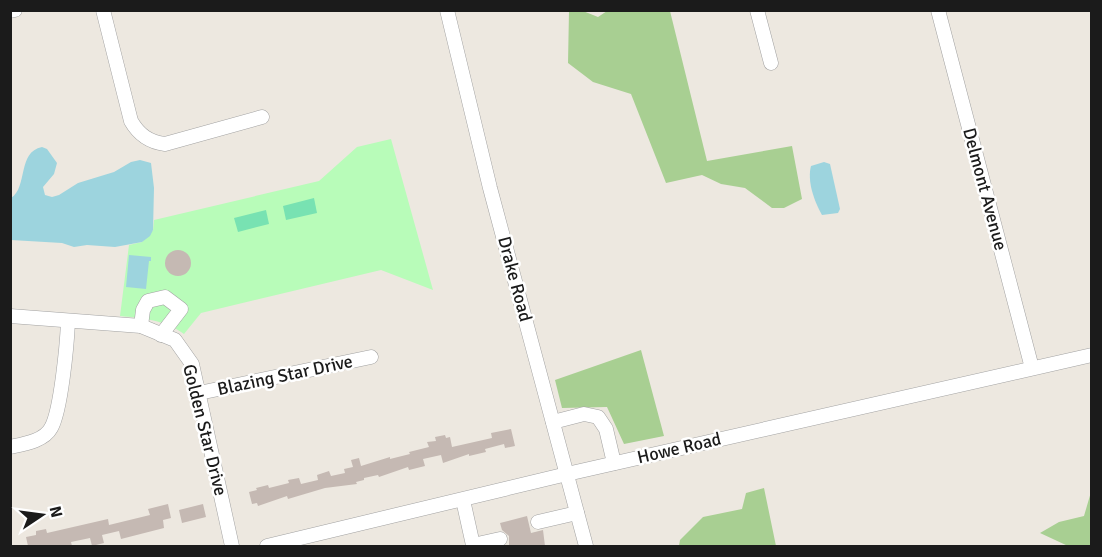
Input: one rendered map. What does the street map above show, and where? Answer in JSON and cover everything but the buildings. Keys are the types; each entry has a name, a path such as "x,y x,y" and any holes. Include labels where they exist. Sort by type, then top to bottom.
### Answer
{"street":[{"path":"103,10 131,122 144,138 165,144 262,117"},
{"name":"Drake Road","path":"447,10 490,188 586,546"},
{"path":"757,10 771,63"},
{"name":"Delmont Avenue","path":"938,10 1032,368"},
{"path":"141,326 143,310 148,301 165,297 181,309 161,334"},
{"name":"Golden Star Drive","path":"10,316 141,326 176,340 192,364 232,546"},
{"path":"10,447 32,443 51,429 57,410 68,322"},
{"name":"Howe Road","path":"267,546 614,463 1092,355"},
{"name":"Blazing Star Drive","path":"199,393 371,357"},
{"path":"553,422 584,414 598,417 606,429 614,463"},
{"path":"463,500 473,545 500,539"},
{"path":"538,522 577,513"}],"green space":[{"path":"569,11 583,11 598,17 607,11 670,11 707,161 792,146 802,199 784,208 772,208 745,188 721,184 702,175 666,183 631,94 593,82 568,63"},
{"path":"391,139 433,290 381,270 201,313 184,334 161,323 120,316 129,245 142,242 153,230 154,220 319,181 357,147"},
{"path":"314,198 317,213 286,220 283,206"},
{"path":"266,210 269,224 238,232 234,218"},
{"path":"641,350 664,436 624,444 607,407 562,408 555,380"},
{"path":"764,488 776,546 679,546 680,540 703,517 742,509 746,493"},
{"path":"1091,492 1091,546 1068,546 1040,533 1059,522 1084,516"}],"water":[{"path":"42,147 47,149 57,163 54,174 43,187 45,195 52,197 78,183 114,172 131,162 140,160 151,163 154,188 153,230 150,236 142,242 115,247 87,245 74,247 62,243 11,240 11,198 20,186 29,156 34,150"},
{"path":"824,162 830,164 840,209 838,213 822,215 812,191 810,172 811,166"},
{"path":"129,255 151,257 146,289 126,287"}]}
